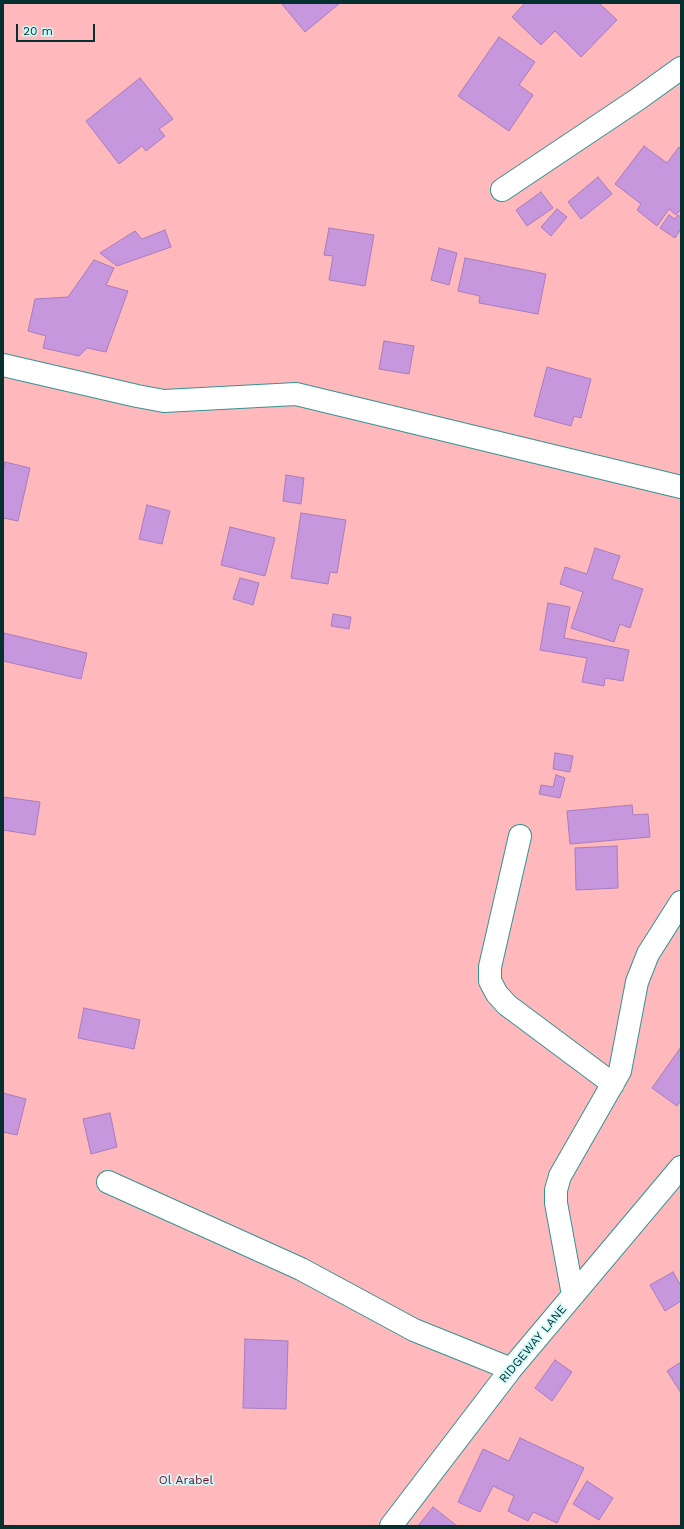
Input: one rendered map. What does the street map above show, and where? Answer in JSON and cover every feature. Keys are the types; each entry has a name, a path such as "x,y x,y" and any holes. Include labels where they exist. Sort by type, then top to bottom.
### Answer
{"street":[{"path":"502,190 638,99 681,68"},
{"path":"3,365 164,401 296,394 681,487"},
{"path":"520,836 490,967 490,982 497,994 507,1005 613,1084"},
{"path":"573,1295 556,1203 556,1190 560,1176 620,1071 637,982 642,967 648,954 681,902"},
{"name":"RIDGEWAY LANE","path":"392,1526 511,1369 681,1167"},
{"path":"108,1182 301,1269 414,1330 511,1369"}],"green space":[{"name":"Ol Arabel","path":"3,3 681,3 681,1526 3,1526"}],"building":[{"path":"281,3 340,3 305,32"},
{"path":"525,3 599,3 617,20 581,57 555,31 541,45 512,17"},
{"path":"499,37 535,62 519,85 533,95 509,131 458,96"},
{"path":"140,78 173,119 159,129 165,136 146,151 142,146 119,164 86,121"},
{"path":"644,146 667,163 679,147 681,149 681,209 676,215 669,209 657,226 637,210 641,204 615,184"},
{"path":"598,177 612,194 581,219 568,202"},
{"path":"541,192 553,208 527,226 516,210"},
{"path":"557,209 567,217 551,236 541,227"},
{"path":"669,215 675,219 678,215 681,217 681,229 675,238 660,228"},
{"path":"329,228 374,235 365,286 329,280 333,256 324,255"},
{"path":"165,230 171,247 117,266 100,253 135,231 142,239"},
{"path":"439,248 457,253 449,285 431,280"},
{"path":"465,258 546,274 538,314 479,303 480,296 458,291"},
{"path":"94,260 114,268 106,285 128,291 106,352 87,348 79,356 43,348 46,336 28,331 35,299 68,297"},
{"path":"384,341 414,346 409,374 379,369"},
{"path":"547,367 591,379 581,418 574,416 571,426 534,416"},
{"path":"5,462 30,468 18,521 3,518 3,472"},
{"path":"286,475 304,478 301,504 283,501"},
{"path":"147,505 170,511 162,544 139,539"},
{"path":"301,513 346,520 337,573 330,572 328,584 291,578"},
{"path":"230,527 275,538 265,576 221,565"},
{"path":"595,548 620,556 612,579 643,589 630,628 620,624 614,642 571,628 583,592 560,584 565,567 587,574"},
{"path":"240,578 259,583 253,605 233,599"},
{"path":"548,603 570,607 564,638 629,650 623,681 605,678 604,686 582,682 587,658 540,650"},
{"path":"333,614 351,617 349,629 331,626"},
{"path":"4,633 87,653 81,679 3,661"},
{"path":"555,753 573,756 570,772 553,769"},
{"path":"556,775 565,778 560,798 539,794 541,785 553,787"},
{"path":"3,797 40,802 35,835 3,830"},
{"path":"632,805 633,815 648,814 650,837 570,844 567,811"},
{"path":"617,846 618,888 576,890 575,848"},
{"path":"84,1008 140,1020 134,1049 78,1038"},
{"path":"681,1047 681,1100 677,1106 652,1088"},
{"path":"3,1093 26,1099 17,1135 3,1132"},
{"path":"110,1113 117,1147 91,1154 83,1119"},
{"path":"673,1272 681,1286 681,1301 665,1311 650,1285"},
{"path":"245,1339 288,1341 286,1409 243,1408"},
{"path":"555,1360 572,1372 552,1401 535,1388"},
{"path":"681,1362 681,1393 667,1371"},
{"path":"520,1438 584,1468 557,1523 533,1512 528,1521 508,1511 514,1496 493,1486 480,1512 458,1502 483,1449 509,1461"},
{"path":"587,1481 613,1498 599,1520 573,1504"},
{"path":"433,1507 457,1526 418,1526"}]}
